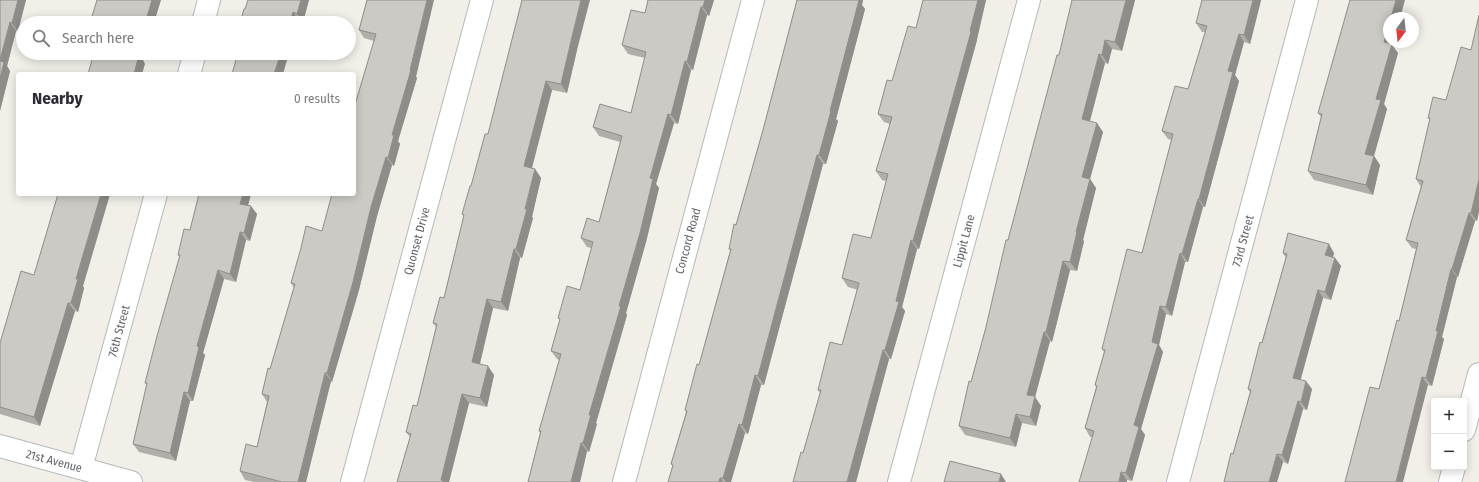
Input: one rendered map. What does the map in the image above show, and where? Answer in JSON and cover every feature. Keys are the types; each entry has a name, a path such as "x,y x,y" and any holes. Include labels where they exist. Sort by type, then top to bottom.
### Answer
{"street":[{"path":"205,16 209,0"},
{"name":"Quonset Drive","path":"352,482 482,0"},
{"name":"Concord Road","path":"624,482 753,0"},
{"name":"Lippit Lane","path":"899,482 1029,0"},
{"name":"73rd Street","path":"1178,482 1307,0"},
{"path":"190,72 193,60"},
{"name":"76th Street","path":"81,468 155,196"},
{"path":"1467,419 1479,374"},
{"name":"21st Avenue","path":"0,446 131,482"},
{"path":"1450,482 1453,470"}],"building":[{"path":"0,0 18,0 12,23 10,22 0,60"},
{"path":"97,0 152,0 147,16 92,16"},
{"path":"248,0 301,0 297,14 293,12 292,16 242,16"},
{"path":"367,0 427,0 411,70 392,135 394,135 388,158 386,157 371,207 353,282 327,373 325,373 298,482 282,482 240,471 246,444 257,447 269,396 262,394 268,368 270,369 295,284 291,283 306,226 322,231 331,196 356,196 356,101 376,34 359,30"},
{"path":"522,0 581,0 561,84 546,81 524,166 535,169 525,209 527,209 516,249 514,249 501,302 487,299 472,362 488,366 480,398 462,394 441,480 444,482 397,482 411,434 406,432 413,405 417,406 437,324 433,323 440,297 444,298 464,215 462,214 485,134 488,134"},
{"path":"648,0 705,0 703,7 701,7 687,62 685,61 671,115 668,114 650,178 653,179 640,233 619,306 621,306 589,415 591,415 583,443 581,443 571,482 528,482 541,431 539,431 561,354 551,351 560,319 558,318 567,286 580,290 593,242 581,238 587,218 599,222 622,136 593,127 600,104 631,113 646,52 622,45 631,10 645,13"},
{"path":"797,0 859,0 831,111 819,155 817,155 758,376 755,375 742,425 739,424 723,478 720,478 719,482 668,482 673,465 671,464 687,411 685,410 697,364 699,365 731,249 729,249 734,224 736,225 763,130"},
{"path":"923,0 978,0 971,32 913,241 911,240 896,301 899,302 885,350 883,350 847,482 793,482 821,390 818,390 830,342 842,345 859,283 842,278 853,234 871,238 888,174 876,171 892,117 878,114 887,80 892,81 908,26 916,28"},
{"path":"1072,0 1126,0 1115,42 1105,40 1102,55 1099,54 1082,119 1097,123 1082,177 1090,179 1070,262 1063,261 1046,332 1044,332 1027,395 1035,396 1030,417 1016,414 1010,438 959,426 969,381 971,382 986,327 1006,240 1008,240 1057,55 1059,55"},
{"path":"1202,0 1253,0 1244,35 1239,34 1228,71 1233,72 1199,199 1182,254 1180,253 1166,307 1160,306 1152,342 1158,344 1134,425 1139,427 1126,473 1121,472 1119,482 1079,482 1094,431 1085,428 1097,386 1095,385 1105,350 1102,349 1127,249 1142,253 1173,134 1162,131 1175,86 1188,89 1207,26 1196,23"},
{"path":"1350,0 1396,0 1393,12 1383,12 1383,48 1391,48 1376,99 1381,100 1365,154 1374,156 1366,185 1308,171 1322,114 1318,113"},
{"path":"1479,15 1479,179 1471,213 1469,213 1451,269 1426,378 1422,377 1396,482 1345,482 1370,387 1379,389 1397,320 1399,321 1418,243 1406,240 1423,181 1416,179 1430,118 1428,118 1433,97 1446,100 1461,47 1471,50"},
{"path":"92,60 138,60 135,72 89,72"},
{"path":"236,60 279,60 275,72 233,72"},
{"path":"0,61 4,62 0,79"},
{"path":"57,196 100,196 76,279 78,279 71,303 68,303 34,417 0,407 0,343 21,271 34,275"},
{"path":"198,196 242,196 240,204 251,206 244,233 240,232 230,274 218,270 197,346 199,347 188,393 184,392 170,453 133,444 147,383 145,383 180,255 178,255 184,229 190,230"},
{"path":"1288,233 1329,244 1325,255 1335,258 1325,292 1318,290 1293,378 1306,381 1301,402 1298,401 1282,455 1277,454 1269,482 1224,482 1231,453 1233,454 1251,390 1248,389 1260,342 1262,343 1287,254 1283,253"},
{"path":"950,461 1001,474 999,482 944,482"}]}
